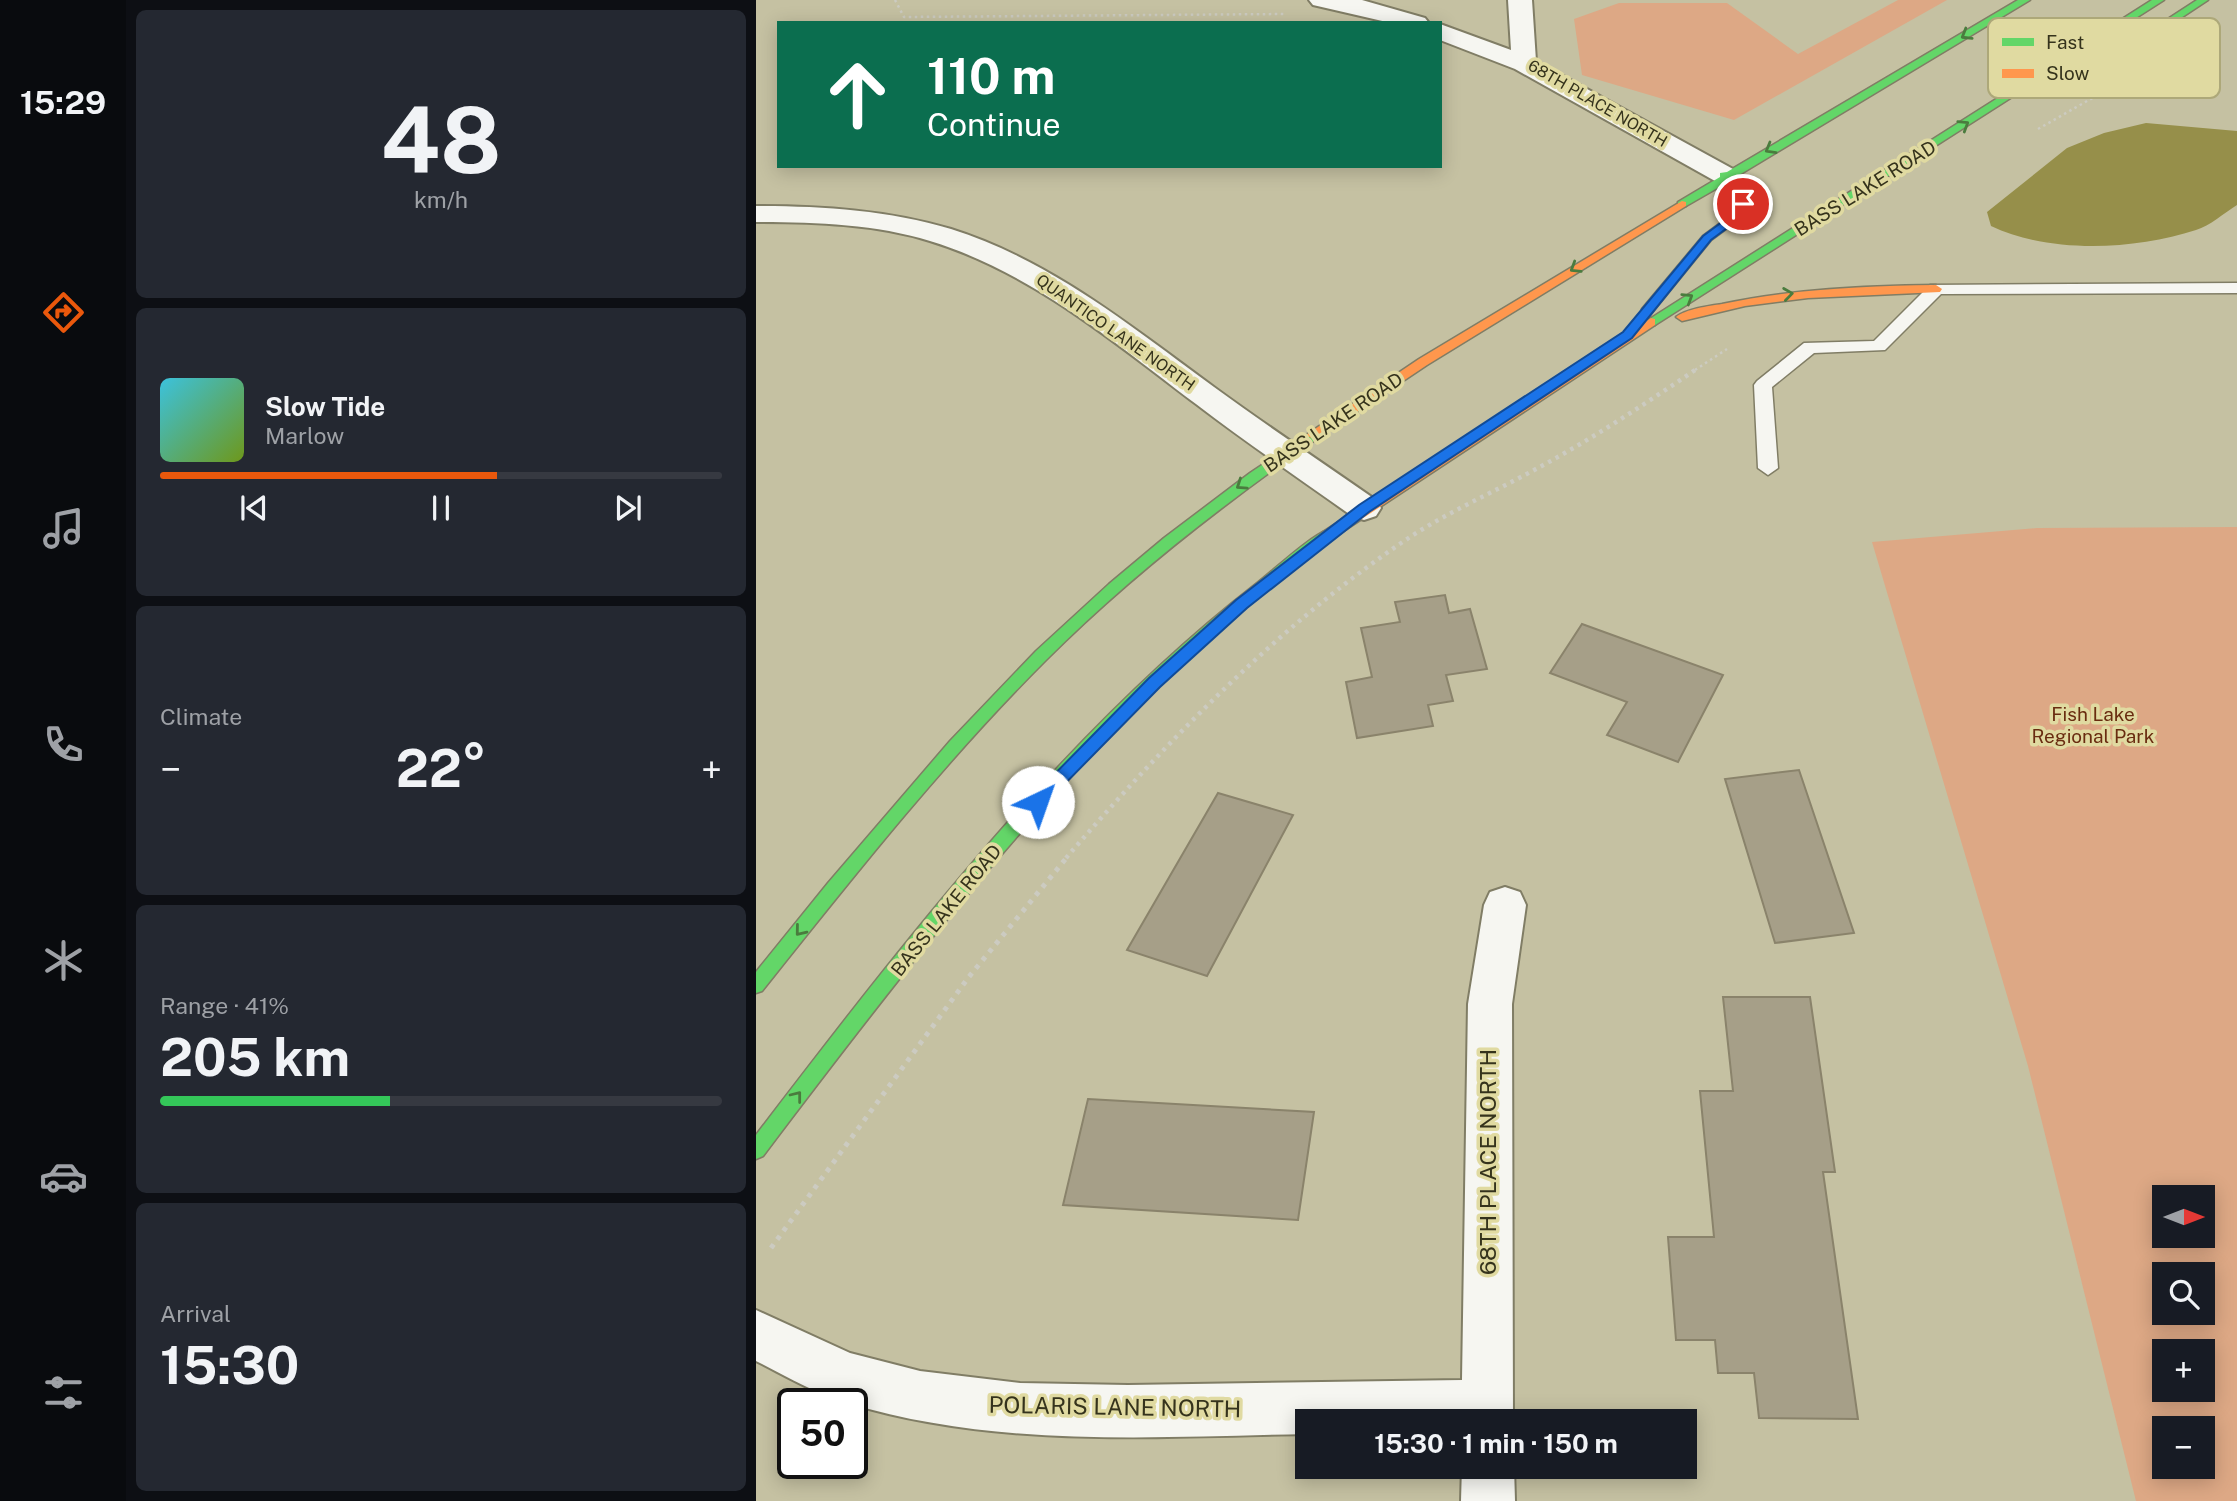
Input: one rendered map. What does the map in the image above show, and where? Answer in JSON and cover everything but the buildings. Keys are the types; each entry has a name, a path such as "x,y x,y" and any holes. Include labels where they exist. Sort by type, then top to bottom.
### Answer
{"main road":[{"name":"BASS LAKE ROAD","path":"1994,18 2025,0"},
{"name":"BASS LAKE ROAD","path":"2131,18 2159,0"},
{"path":"2175,18 2203,0"},
{"name":"BASS LAKE ROAD","path":"756,985 843,877 1007,690 1137,567 1232,491 1427,360 1724,176 1988,22"},
{"name":"BASS LAKE ROAD","path":"756,1150 965,884 1056,781 1154,682 1241,604 1364,508 1627,335 2008,98"},
{"path":"2000,103 2012,98"},
{"path":"1627,335 1707,238 1734,218 1743,204 1741,191 1724,176"},
{"path":"1627,335 1725,304 1797,292 1936,289"}],"street":[{"path":"1321,0 1362,7 1409,21"},
{"name":"68TH PLACE NORTH","path":"1520,0 1524,64 1724,176"},
{"path":"1442,32 1524,64"},
{"name":"QUANTICO LANE NORTH","path":"756,214 854,219 939,234 1006,260 1048,281 1090,310 1364,508"},
{"name":"68TH PLACE NORTH","path":"1487,1409 1489,1017 1505,905"},
{"name":"POLARIS LANE NORTH","path":"756,1335 845,1377 920,1397 1020,1409 1295,1412"},
{"path":"1488,1479 1488,1501"}],"lane":[{"path":"1768,468 1763,385 1810,347 1879,346 1936,289 2237,288"}],"path":[{"path":"895,0 904,17 1287,13"},
{"path":"772,1248 896,1072 986,953 1080,840 1235,678 1317,608 1417,533 1629,415 1737,342"}],"green space":[{"path":"1898,0 1947,0 1734,120 1582,75 1574,19 1619,3 1727,3 1798,54"},
{"name":"Fish Lake Regional Park","path":"2237,527 2237,1501 2136,1501 2028,1066 1872,542 2037,528"}],"shaded area":[{"path":"2146,123 2237,131 2237,205 2196,230 2172,237 2119,245 2065,245 2014,235 1991,226 1987,212 2067,148 2104,133"}],"traffic: fast":[{"path":"1995,18 2025,0"},
{"path":"2131,18 2159,0"},
{"path":"2175,18 2203,0"},
{"path":"1682,204 1988,22"},
{"path":"1651,322 2004,98"},
{"path":"1646,312 1707,238 1734,218 1743,204 1741,191 1724,175"},
{"path":"756,985 914,792 998,699 1042,655 1087,612 1169,542 1254,476 1313,435"},
{"path":"756,1150 884,983 1020,821 1166,669 1245,600 1328,535"}],"traffic: slow":[{"path":"1313,435 1423,362 1682,204"},
{"path":"1682,317 1745,302 1808,294 1936,289"},
{"path":"1328,535 1651,322"}],"route":[{"path":"1038,802 1154,682 1241,604 1364,508 1627,335 1707,238 1734,218 1743,204"}]}
